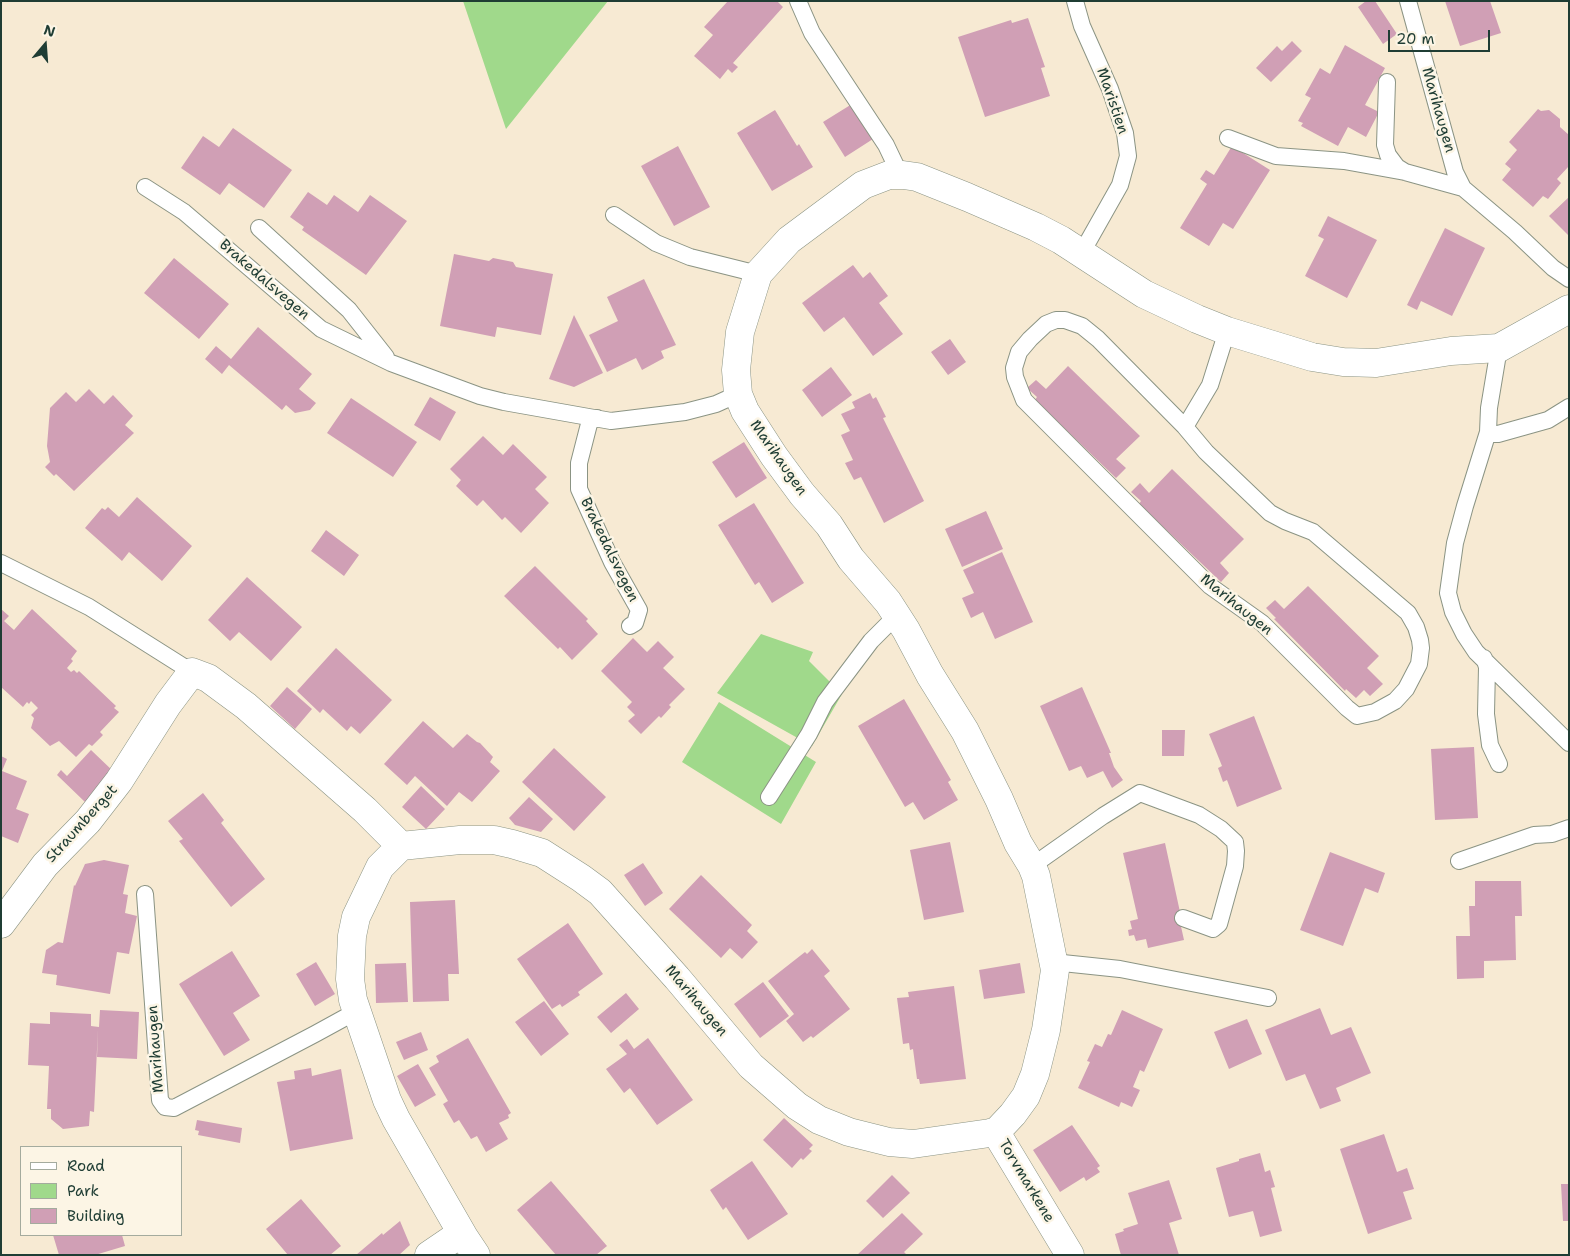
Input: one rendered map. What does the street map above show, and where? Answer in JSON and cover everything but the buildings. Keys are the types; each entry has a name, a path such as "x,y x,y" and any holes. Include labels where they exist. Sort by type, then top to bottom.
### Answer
{"street":[{"name":"Marihaugen","path":"400,846 460,840 494,840 542,853 581,878 600,892 678,978 751,1066 797,1106 819,1120 849,1132 889,1142 913,1144 997,1131 1026,1096 1036,1074 1046,1030 1055,970 1036,876 1018,843 999,799 965,731 930,675 906,630 888,602 851,559 829,525 802,494 774,456 745,411 738,394 736,370 740,332 758,274 789,240 855,190 889,175 903,175 917,177 967,196 1036,227 1061,240 1144,294 1197,319 1228,331 1312,357 1343,362 1376,363 1451,351 1499,348 1569,309"},
{"path":"192,672 208,678 246,706 365,810 400,846 380,867 356,917 352,936 350,979 353,1000 390,1106 470,1246"},
{"name":"Straumberget","path":"1,924 45,865 88,821 119,781 168,704 192,672"},
{"name":"Torvmarkene","path":"997,1131 1055,1243 1070,1255"},
{"path":"429,1255 454,1238 470,1246"}],"lane":[{"path":"798,1 812,33 903,175"},
{"name":"Maristien","path":"1075,1 1082,26 1110,89 1125,133 1128,156 1120,186 1081,254"},
{"name":"Marihaugen","path":"1408,1 1455,172 1463,188 1515,232 1553,268 1569,278"},
{"path":"1387,82 1386,145 1388,155 1405,172"},
{"name":"Marihaugen","path":"1228,138 1276,156 1344,161 1405,172 1463,188"},
{"name":"Brakedalsvegen","path":"145,187 184,212 321,329 391,363 480,396 611,421 685,412 716,404 738,394"},
{"path":"614,215 656,243 690,257 758,274"},
{"path":"259,228 349,310 391,363"},
{"name":"Marihaugen","path":"1056,320 1065,320 1082,326 1098,339 1185,427 1206,452 1270,513 1313,532 1408,613 1416,627 1420,640 1419,664 1406,689 1395,701 1375,712 1357,716 1262,623 1210,586 1024,400 1014,378 1014,368 1019,352 1046,324 1056,320"},
{"path":"1185,427 1210,385 1228,331"},
{"path":"1499,348 1489,408 1488,432 1464,506 1455,543 1448,593 1453,612 1476,652 1569,743"},
{"path":"1488,432 1490,434 1498,434 1548,420 1569,407"},
{"name":"Brakedalsvegen","path":"597,418 593,419 589,424 579,463 579,489 612,562 639,610 635,623 630,626"},
{"path":"1,563 89,607 192,672"},
{"path":"768,797 809,734 825,702 871,641 896,616"},
{"path":"1484,658 1487,667 1486,714 1490,745 1499,764"},
{"path":"1032,866 1103,816 1140,793 1199,815 1221,829 1235,842 1234,866 1219,924 1213,929 1183,918"},
{"path":"1459,861 1534,835 1552,834 1569,828"},
{"name":"Marihaugen","path":"145,894 160,1100 165,1107 174,1108 357,1010"},
{"path":"1052,962 1120,969 1268,998"}],"green space":[{"path":"463,1 608,1 506,129"},
{"path":"761,634 813,652 809,661 842,694 812,746 717,693"},
{"path":"719,702 816,762 781,824 682,762"}]}
